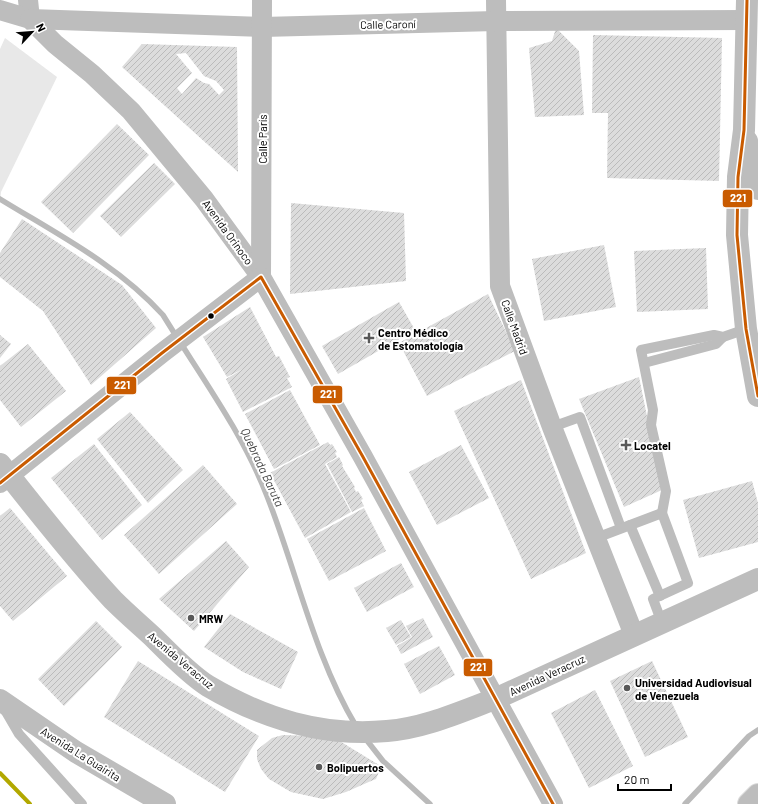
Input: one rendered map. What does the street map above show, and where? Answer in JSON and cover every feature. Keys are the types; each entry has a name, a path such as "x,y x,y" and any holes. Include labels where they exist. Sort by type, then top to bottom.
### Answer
{"main road":[{"path":"747,10 744,130 738,177 737,235 746,330 758,396"},
{"path":"744,130 758,189"},
{"name":"Avenida Veracruz","path":"3,475 114,600 207,685 244,705 276,718 305,727 340,733 388,731 430,723 495,699 758,579"},
{"name":"Avenida La Guairita","path":"0,700 76,752 165,804"},
{"path":"749,804 758,795"}],"street":[{"path":"28,0 30,19"},
{"name":"Calle París","path":"261,277 262,0"},
{"name":"Calle Madrid","path":"496,0 500,286 552,427 634,635"},
{"name":"Avenida Orinoco","path":"0,10 30,19 55,44 92,74 131,111 204,198 261,277 363,457 553,804"},
{"name":"Calle Caroní","path":"30,19 262,27 496,21 747,10"},
{"path":"3,475 261,277"}],"lane":[{"path":"662,623 653,599 688,583 662,513 666,491 651,426 653,410 641,350 714,335 723,337 746,330"},
{"path":"552,427 580,417 625,527 660,596"},
{"path":"596,538 662,513"},
{"path":"0,700 19,734 82,804"}],"shaded area":[{"path":"5,38 57,77 1,192 0,203 0,49"}],"building":[{"path":"556,28 579,51 584,115 535,117 529,48 552,41"},
{"path":"593,35 722,38 719,181 607,178 608,113 592,113"},
{"path":"142,44 237,47 238,172 122,67","holes":["186,53 204,76 216,81 224,90 219,95 209,84 196,78 182,94 177,88 192,73 176,54"]},
{"path":"117,124 149,155 73,233 41,202"},
{"path":"154,163 175,184 121,237 100,216"},
{"path":"291,203 404,213 406,281 290,294"},
{"path":"22,219 122,285 156,328 91,385 43,311 0,277 0,253"},
{"path":"604,245 616,307 544,321 532,259"},
{"path":"706,248 708,309 637,312 634,251"},
{"path":"488,294 515,351 427,396 399,343"},
{"name":"Centro Médico de Estomatología","path":"399,302 415,330 338,374 322,346"},
{"path":"250,307 276,357 279,356 290,377 287,378 292,387 243,412 226,379 243,369 227,377 203,337"},
{"path":"0,335 11,344 0,358"},
{"path":"28,344 66,391 21,427 0,400 0,366"},
{"name":"Locatel","path":"639,377 662,490 624,507 579,399"},
{"path":"521,380 586,553 531,579 454,411"},
{"path":"290,390 320,445 274,469 245,414"},
{"path":"130,412 183,470 148,503 97,439"},
{"path":"328,442 330,445 332,444 337,452 335,453 337,457 325,464 351,512 305,538 270,473"},
{"path":"94,444 142,505 102,540 51,478"},
{"path":"461,445 489,498 437,525 409,472"},
{"path":"339,457 343,465 342,466 355,487 356,492 358,491 363,499 361,500 364,506 352,512 327,464"},
{"path":"203,465 237,504 159,574 124,535"},
{"path":"752,481 758,503 758,542 699,558 683,500"},
{"path":"10,508 67,576 13,621 0,606 0,516"},
{"path":"364,508 386,551 329,581 307,539"},
{"path":"226,541 249,567 194,631 159,599"},
{"path":"401,563 414,587 367,612 354,588"},
{"path":"230,614 298,652 281,689 243,672 204,647"},
{"path":"423,618 433,637 401,654 397,646 412,637 406,626"},
{"path":"401,620 411,637 396,645 386,628"},
{"path":"96,621 122,647 64,706 38,679"},
{"path":"439,646 455,675 420,694 404,664"},
{"path":"138,661 259,736 225,792 104,717"},
{"path":"652,661 688,737 645,757 610,681"},
{"path":"595,690 633,766 589,788 551,713"},
{"name":"Bolipuertos","path":"283,735 313,736 338,740 379,765 379,772 376,779 346,792 323,799 291,792 269,779 261,769 257,759 257,750 272,738"}],"waterway":[{"name":"Quebrada Baruta","path":"0,199 86,251 127,281 163,315 233,426 257,472 278,525 317,643 341,699 356,726"},
{"name":"Quebrada Baruta","path":"685,804 749,736 758,730"},
{"name":"Quebrada Baruta","path":"365,738 383,761 430,804"}],"transit line":[{"name":"221","path":"747,0 744,130 738,177 737,235 746,329 758,396"},
{"name":"221","path":"0,483 162,353 261,277 363,457 553,804"},
{"path":"0,773 30,804"}],"place":[{"name":"Centro Médico de Estomatología","path":"369,338"},
{"name":"Locatel","path":"626,445"},
{"name":"MRW","path":"191,618"},
{"name":"Universidad Audiovisual de Venezuela","path":"627,688"},
{"name":"Bolipuertos","path":"319,767"}]}
